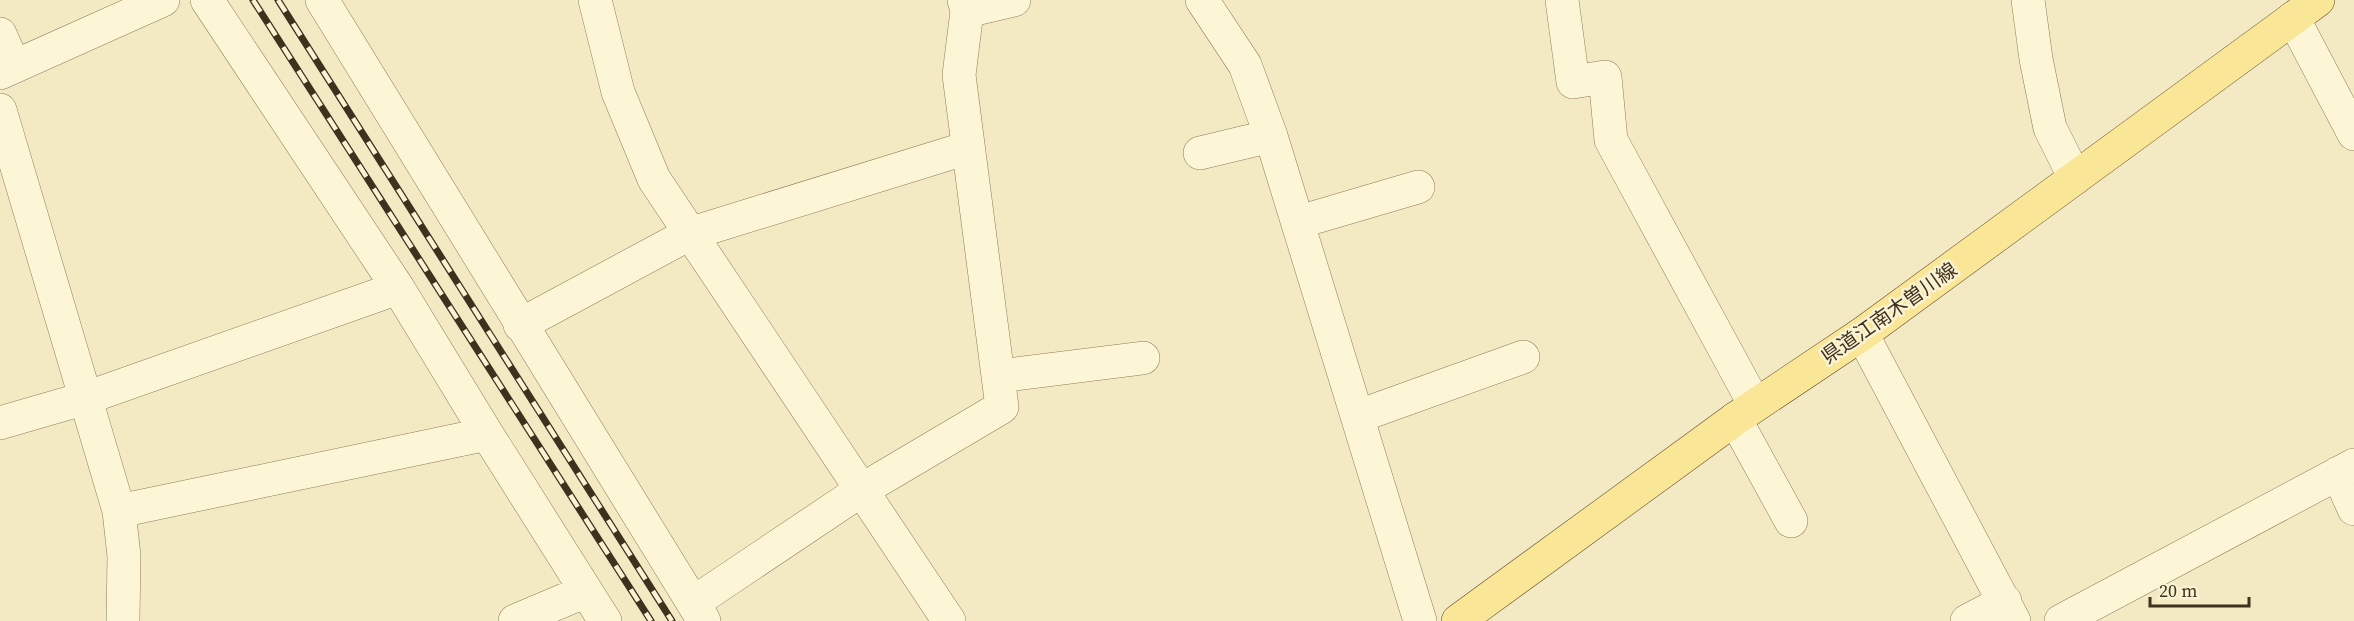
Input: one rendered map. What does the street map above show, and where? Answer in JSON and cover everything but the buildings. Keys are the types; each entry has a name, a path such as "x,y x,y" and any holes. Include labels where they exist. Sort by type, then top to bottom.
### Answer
{"main road":[{"name":"県道江南木曽川線","path":"1458,621 1745,412 1862,334 2306,6"}],"street":[{"path":"0,34 7,69 163,0"},
{"path":"207,0 398,288 605,621"},
{"path":"322,0 520,325 699,612 860,491 1002,407 1000,376 967,148 959,75 965,5 1014,0"},
{"path":"595,0 618,92 654,179 948,621"},
{"path":"1202,0 1245,66 1270,136 1299,222 1420,621"},
{"path":"1562,0 1573,82 1605,77 1611,140 1745,412 1791,521"},
{"path":"2028,0 2036,59 2050,128 2075,178"},
{"path":"2306,6 2354,134"},
{"path":"0,110 119,511 124,556 123,621"},
{"path":"1200,153 1270,136"},
{"path":"520,325 689,234 967,148"},
{"path":"1299,222 1418,187"},
{"path":"0,423 86,398 398,288"},
{"path":"1862,334 2009,611 1967,621"},
{"path":"1359,416 1523,357"},
{"path":"1000,376 1143,358"},
{"path":"119,511 487,434"},
{"path":"2061,621 2346,469 2354,509"},
{"path":"515,621 586,591"}],"railway":[{"path":"253,0 651,621"},
{"path":"278,0 672,621"}]}
